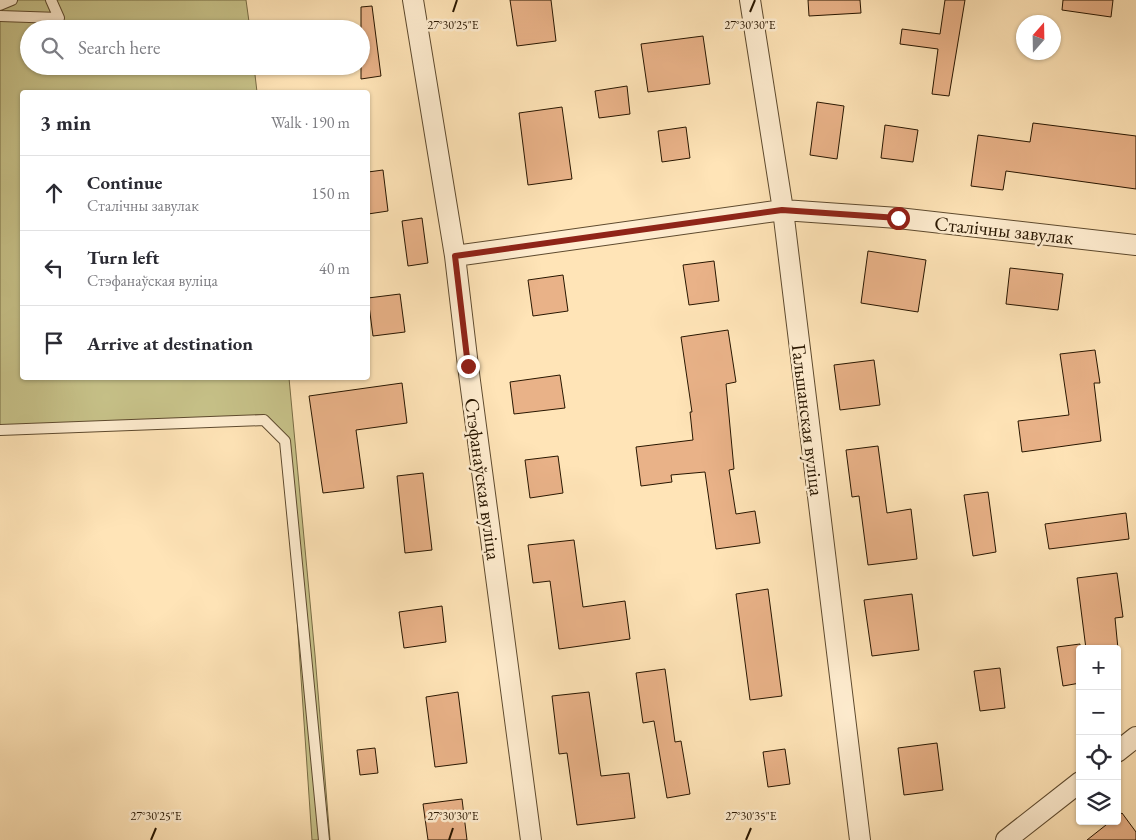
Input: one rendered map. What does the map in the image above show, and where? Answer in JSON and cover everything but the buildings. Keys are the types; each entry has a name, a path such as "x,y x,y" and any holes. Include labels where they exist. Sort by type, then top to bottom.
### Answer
{"street":[{"name":"Стэфанаўская вуліца","path":"413,0 455,256 531,840"},
{"name":"Гальшанская вуліца","path":"750,0 782,210 860,840"},
{"name":"Сталічны завулак","path":"455,256 782,210 898,218 1136,245"},
{"path":"1121,749 1136,737"},
{"path":"1006,840 1076,785"}],"lane":[{"path":"0,5 12,0"},
{"path":"0,16 59,18 51,0"},
{"path":"0,430 264,420 286,441 324,840"}],"shaded area":[{"path":"0,0 246,0 249,20 20,20 20,75 255,75 257,90 20,90 20,380 289,380 330,840 312,840 285,441 264,420 0,430"}],"route":[{"path":"468,366 455,256 782,210 898,218"}]}
